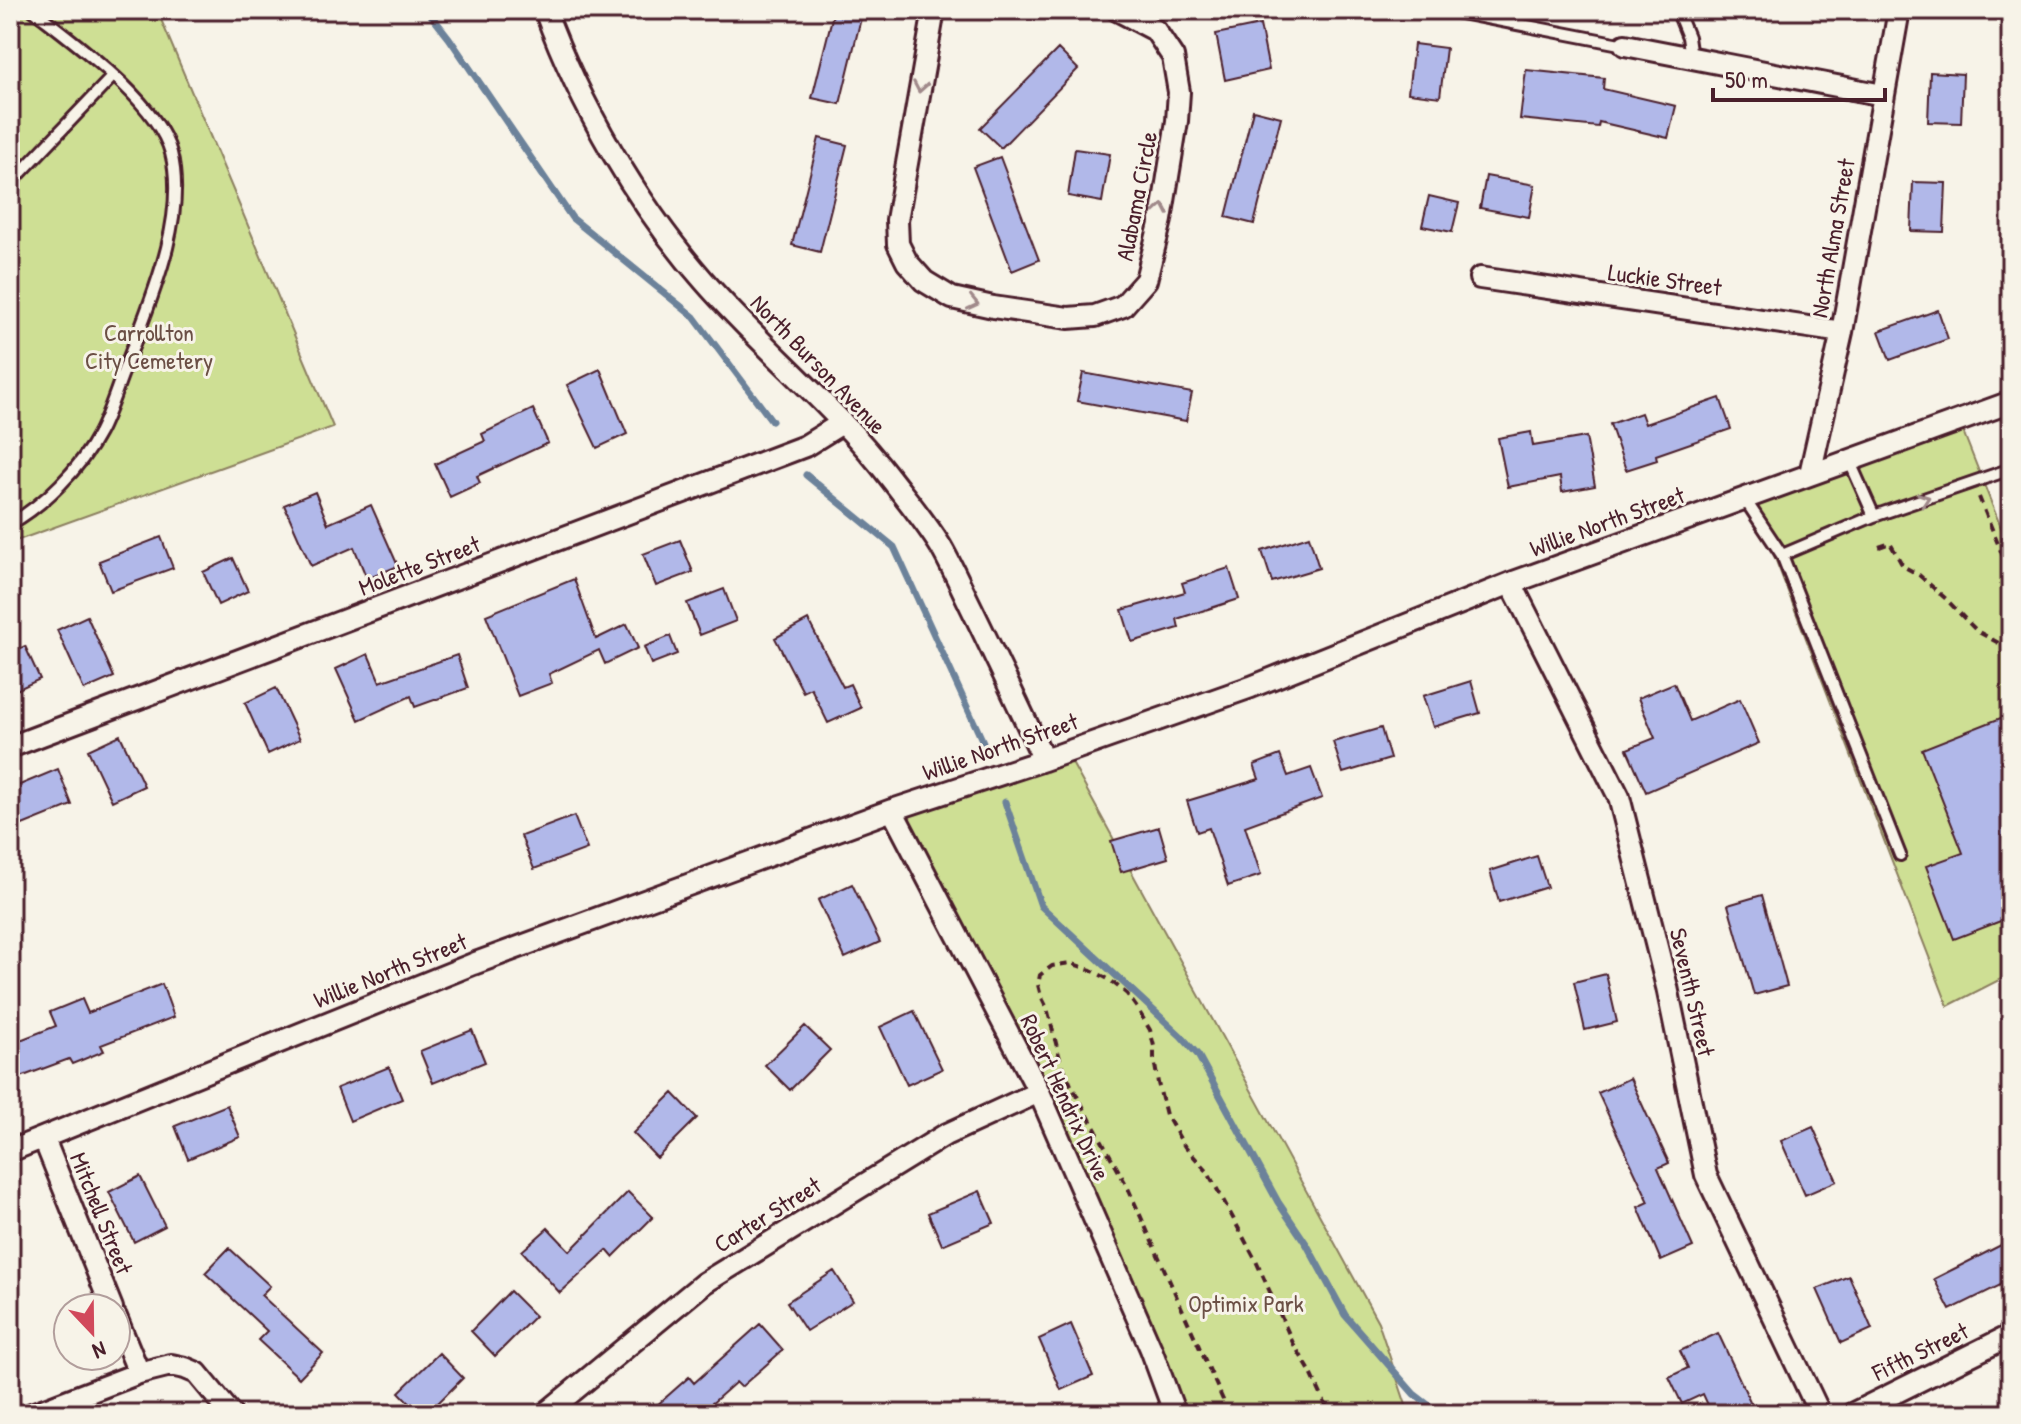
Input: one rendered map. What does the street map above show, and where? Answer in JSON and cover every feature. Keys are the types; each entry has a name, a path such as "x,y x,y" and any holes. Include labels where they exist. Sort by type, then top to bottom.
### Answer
{"street":[{"name":"North Burson Avenue","path":"545,10 581,95 656,220 703,280 889,476 941,546 1044,760"},
{"name":"Alabama Circle","path":"934,10 897,220 898,244 907,262 924,281 952,298 1068,318 1095,316 1123,306 1146,280 1161,220 1177,121 1179,92 1173,57 1155,30 1117,10"},
{"name":"North Alma Street","path":"1810,474 1842,332 1899,10"},
{"path":"1625,45 1883,95"},
{"name":"Luckie Street","path":"1480,278 1842,332"},
{"name":"Willie North Street","path":"10,1151 473,964 892,810 1251,687 1511,583 2011,402"},
{"name":"Molette Street","path":"10,747 805,446 842,423"},
{"name":"Seventh Street","path":"1511,583 1619,797 1667,987 1706,1175 1820,1414"},
{"name":"Robert Hendrix Drive","path":"892,810 1039,1092 1151,1349 1175,1414"},
{"name":"Carter Street","path":"545,1414 704,1283 945,1135 1039,1092"},
{"name":"Mitchell Street","path":"44,1139 106,1292"},
{"name":"Fifth Street","path":"1852,1414 2011,1335"},
{"path":"132,1356 139,1373"},
{"path":"32,1414 139,1373 171,1365 197,1373 231,1414"}],"lane":[{"path":"10,524 27,514 68,478 99,433 152,297 172,229 176,190 171,152 155,121 127,88 33,10"},
{"path":"1445,10 1625,45"},
{"path":"1677,10 1688,37 1691,58"},
{"path":"10,184 113,76"},
{"path":"1849,460 1874,516"},
{"path":"1782,555 1874,516 2011,469"},
{"path":"1744,498 1782,555 1900,855"}],"path":[{"path":"1973,482 2011,576"},
{"path":"1879,547 1890,543 1903,566 1919,575 1977,631 2011,650"},
{"path":"1226,1414 1223,1400 1127,1186 1071,1085 1060,1059 1038,985 1040,975 1052,966 1070,963 1091,970 1127,994 1137,1008 1150,1030 1166,1115 1185,1147 1207,1171 1221,1195 1330,1414"}],"green space":[{"name":"Carrollton City Cemetery","path":"10,10 157,10 333,427 10,543"},
{"path":"1959,421 2011,553 2011,974 1948,1006 1751,496"},
{"name":"Optimix Park","path":"1066,752 1378,1322 1409,1414 1175,1414 1039,1092 892,810"}],"building":[{"path":"834,10 863,10 840,104 812,98"},
{"path":"1260,25 1269,70 1225,80 1216,34"},
{"path":"1414,44 1446,48 1440,97 1408,93"},
{"path":"1058,49 1078,69 1001,148 980,128"},
{"path":"1526,70 1604,78 1603,89 1676,106 1668,138 1599,122 1598,127 1520,119"},
{"path":"1930,72 1963,74 1961,123 1928,122"},
{"path":"1253,110 1281,117 1254,224 1226,217"},
{"path":"819,138 847,145 820,252 792,245"},
{"path":"1075,149 1110,154 1102,202 1068,196"},
{"path":"1000,157 1039,260 1012,271 973,167"},
{"path":"1486,176 1535,185 1529,217 1480,208"},
{"path":"1913,182 1946,183 1944,232 1911,231"},
{"path":"1429,196 1459,203 1452,232 1422,226"},
{"path":"1938,310 1948,339 1890,360 1879,331"},
{"path":"600,369 627,434 597,448 567,385"},
{"path":"1083,373 1192,393 1186,421 1077,401"},
{"path":"1720,398 1731,429 1656,455 1657,460 1626,470 1610,424 1641,413 1645,424"},
{"path":"533,409 548,443 477,476 480,483 450,497 435,464 485,441 482,434"},
{"path":"1531,432 1533,446 1586,437 1595,486 1562,492 1560,477 1508,487 1498,438"},
{"path":"315,492 328,524 371,505 398,566 367,579 354,547 311,566 284,505"},
{"path":"1309,536 1319,568 1272,582 1262,551"},
{"path":"161,537 173,568 111,591 99,561"},
{"path":"680,540 693,572 656,586 643,554"},
{"path":"233,558 248,591 218,605 203,572"},
{"path":"1229,568 1239,599 1177,619 1179,628 1132,642 1122,610 1185,592 1182,583"},
{"path":"574,579 596,639 627,624 638,648 605,664 599,650 549,674 552,683 518,696 486,615"},
{"path":"724,589 736,621 700,635 687,603"},
{"path":"87,616 114,677 84,690 57,630"},
{"path":"808,620 843,687 850,684 861,708 828,723 811,688 803,692 775,638"},
{"path":"670,636 677,654 651,664 644,647"},
{"path":"25,646 40,679 10,693 10,653"},
{"path":"368,654 380,682 457,655 468,688 415,707 411,696 359,720 336,669"},
{"path":"1471,681 1480,713 1433,727 1423,696"},
{"path":"1674,683 1690,721 1740,699 1759,743 1646,792 1627,749 1655,738 1638,698"},
{"path":"276,688 300,739 268,754 245,703"},
{"path":"2011,714 2011,917 1954,939 1926,866 1963,853 1922,749"},
{"path":"1381,728 1390,759 1343,773 1333,742"},
{"path":"120,735 144,786 112,801 88,750"},
{"path":"1280,755 1288,776 1311,768 1322,798 1245,826 1261,875 1228,886 1209,828 1197,832 1187,801 1259,779 1254,765"},
{"path":"58,769 72,805 10,830 10,789"},
{"path":"574,816 587,849 534,869 521,836"},
{"path":"1159,827 1168,858 1121,872 1111,841"},
{"path":"1537,856 1547,887 1499,902 1490,871"},
{"path":"852,884 880,942 845,958 818,900"},
{"path":"1762,895 1787,986 1754,995 1728,905"},
{"path":"1606,974 1617,1022 1585,1030 1574,982"},
{"path":"162,984 174,1017 101,1045 104,1051 72,1064 69,1059 10,1081 10,1044 56,1026 50,1012 82,999 88,1013"},
{"path":"914,1011 942,1069 907,1085 880,1027"},
{"path":"805,1026 830,1050 790,1090 765,1065"},
{"path":"472,1030 485,1062 433,1083 420,1051"},
{"path":"389,1067 402,1099 350,1121 337,1088"},
{"path":"1630,1078 1669,1163 1658,1168 1693,1247 1661,1261 1638,1207 1649,1202 1598,1093"},
{"path":"673,1093 697,1118 657,1158 633,1133"},
{"path":"227,1105 240,1137 188,1159 175,1126"},
{"path":"1813,1127 1837,1181 1805,1195 1781,1141"},
{"path":"140,1176 165,1226 134,1242 109,1192"},
{"path":"980,1191 994,1223 942,1245 928,1213"},
{"path":"628,1192 653,1217 613,1257 607,1250 560,1293 522,1251 548,1228 570,1251"},
{"path":"2011,1240 2011,1280 1950,1310 1934,1279"},
{"path":"229,1248 270,1286 261,1295 323,1353 299,1378 258,1340 267,1331 205,1273"},
{"path":"834,1271 853,1301 806,1331 787,1302"},
{"path":"1849,1276 1872,1329 1841,1343 1817,1289"},
{"path":"510,1291 535,1316 495,1356 471,1331"},
{"path":"760,1324 783,1350 741,1387 736,1382 700,1414 647,1414 689,1377 694,1383"},
{"path":"1071,1324 1093,1376 1061,1390 1039,1339"},
{"path":"1718,1333 1756,1414 1712,1414 1703,1394 1682,1404 1669,1377 1688,1368 1680,1351"},
{"path":"439,1353 463,1378 427,1414 420,1414 399,1392"}],"waterway":[{"path":"427,10 572,218 694,317 772,421"},
{"path":"806,475 894,547 983,742"},
{"path":"1005,802 1041,906 1198,1055 1278,1202 1307,1245 1345,1315 1414,1394 1440,1414"}]}
